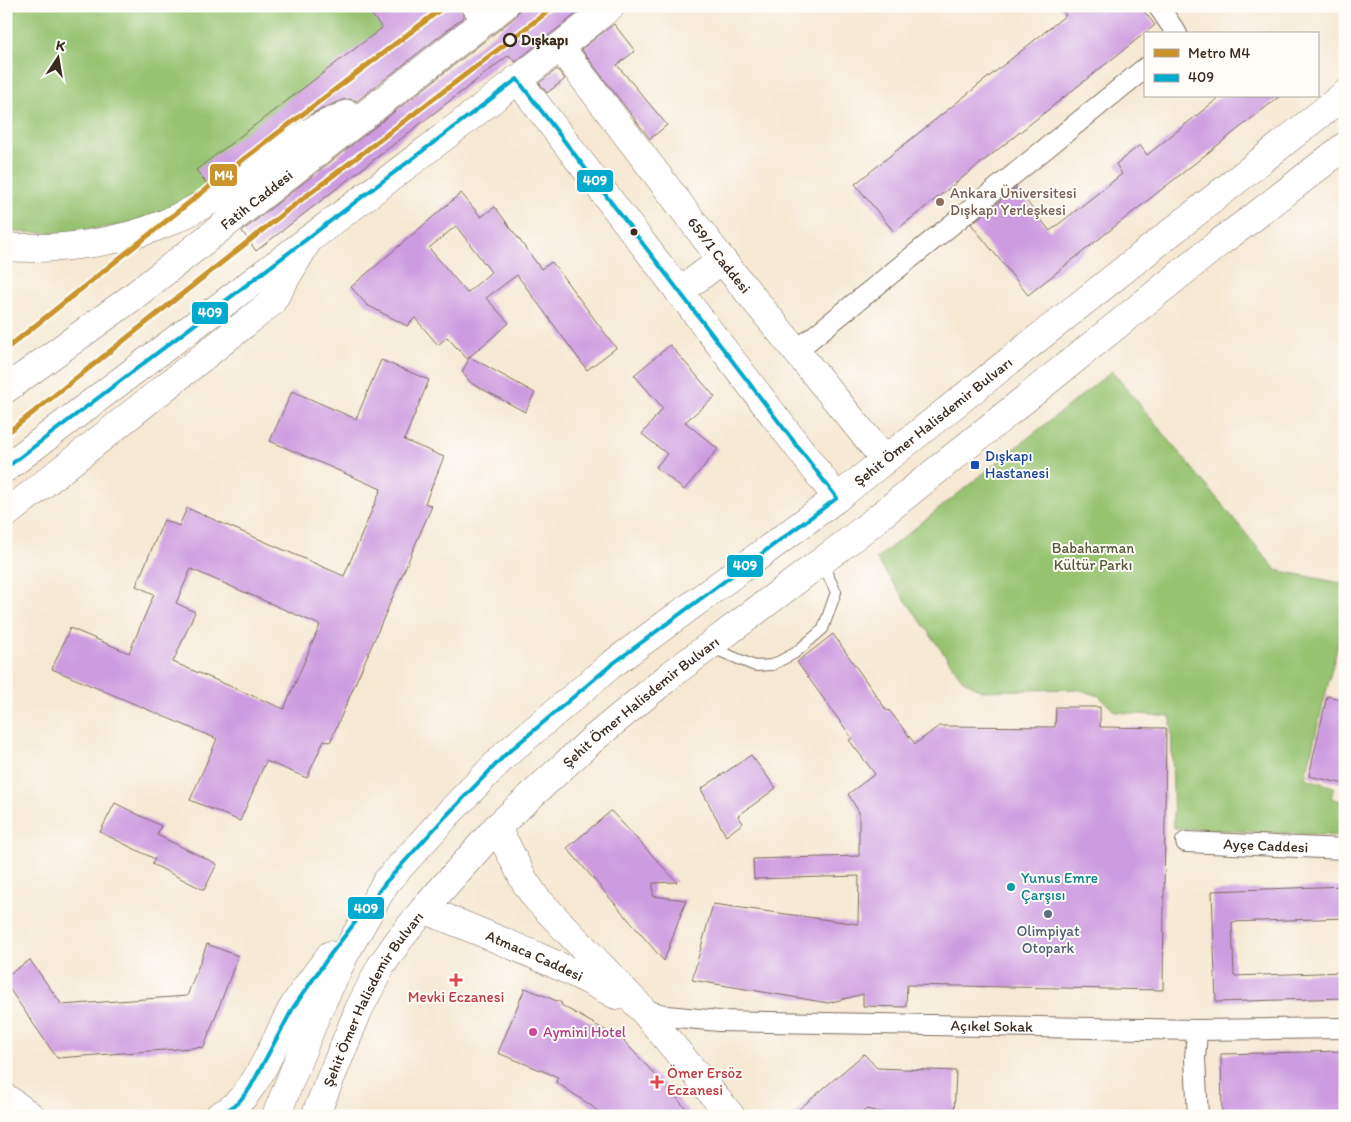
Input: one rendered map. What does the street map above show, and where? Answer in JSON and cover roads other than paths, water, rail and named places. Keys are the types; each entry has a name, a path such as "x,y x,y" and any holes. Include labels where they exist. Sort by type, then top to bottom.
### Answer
{"main road":[{"path":"6,468 309,239 611,6"},
{"name":"Fatih Caddesi","path":"6,389 130,299 392,93 486,12"},
{"name":"659/1 Caddesi","path":"560,47 722,260 885,460"},
{"path":"517,79 837,498"},
{"path":"6,247 29,249 63,247 114,239 165,224 212,200 312,131 392,93"},
{"name":"Şehit Ömer Halisdemir Bulvarı","path":"276,1116 317,1013 346,952 386,882 506,754 610,665 837,498 1345,94"},
{"name":"Şehit Ömer Halisdemir Bulvarı","path":"315,1116 359,1009 381,966 399,940 424,910 497,827 593,739 672,674 854,537 1220,242 1345,146"},
{"path":"6,514 271,303 309,239"},
{"path":"679,292 722,260"},
{"name":"Atmaca Caddesi","path":"497,827 525,882 536,898 642,1009 731,1116"},
{"path":"219,1116 238,1103 250,1088 293,1008 330,955 386,882"},
{"name":"Atmaca Caddesi","path":"424,910 536,954 642,1009"},
{"path":"6,1098 31,1116"}],"street":[{"path":"1158,6 1176,32"},
{"path":"797,350 1144,69"},
{"name":"Ayçe Caddesi","path":"1186,842 1345,849"},
{"name":"Açıkel Sokak","path":"642,1009 667,1016 719,1021 1197,1030 1345,1028"},
{"path":"1197,1030 1195,1059 1198,1116"}],"lane":[{"path":"708,646 755,666 772,665 795,653 823,629 836,592 821,561"}],"metro line":[{"name":"M4","path":"6,349 245,158 445,6"},
{"name":"M4","path":"6,434 284,213 555,6"}],"place":[{"name":"Dışkapı","path":"510,40"},
{"name":"Ankara Üniversitesi Dışkapı Yerleşkesi","path":"940,202"},
{"name":"Dışkapı Hastanesi","path":"975,465"},
{"name":"Yunus Emre Çarşısı","path":"1011,887"},
{"name":"Olimpiyat Otopark","path":"1048,914"},
{"name":"Mevki Eczanesi","path":"456,980"},
{"name":"Aymini Hotel","path":"533,1032"},
{"name":"Ömer Ersöz Eczanesi","path":"657,1082"}],"park label":[{"name":"Babaharman Kültür Parkı","path":"1093,556"}]}
